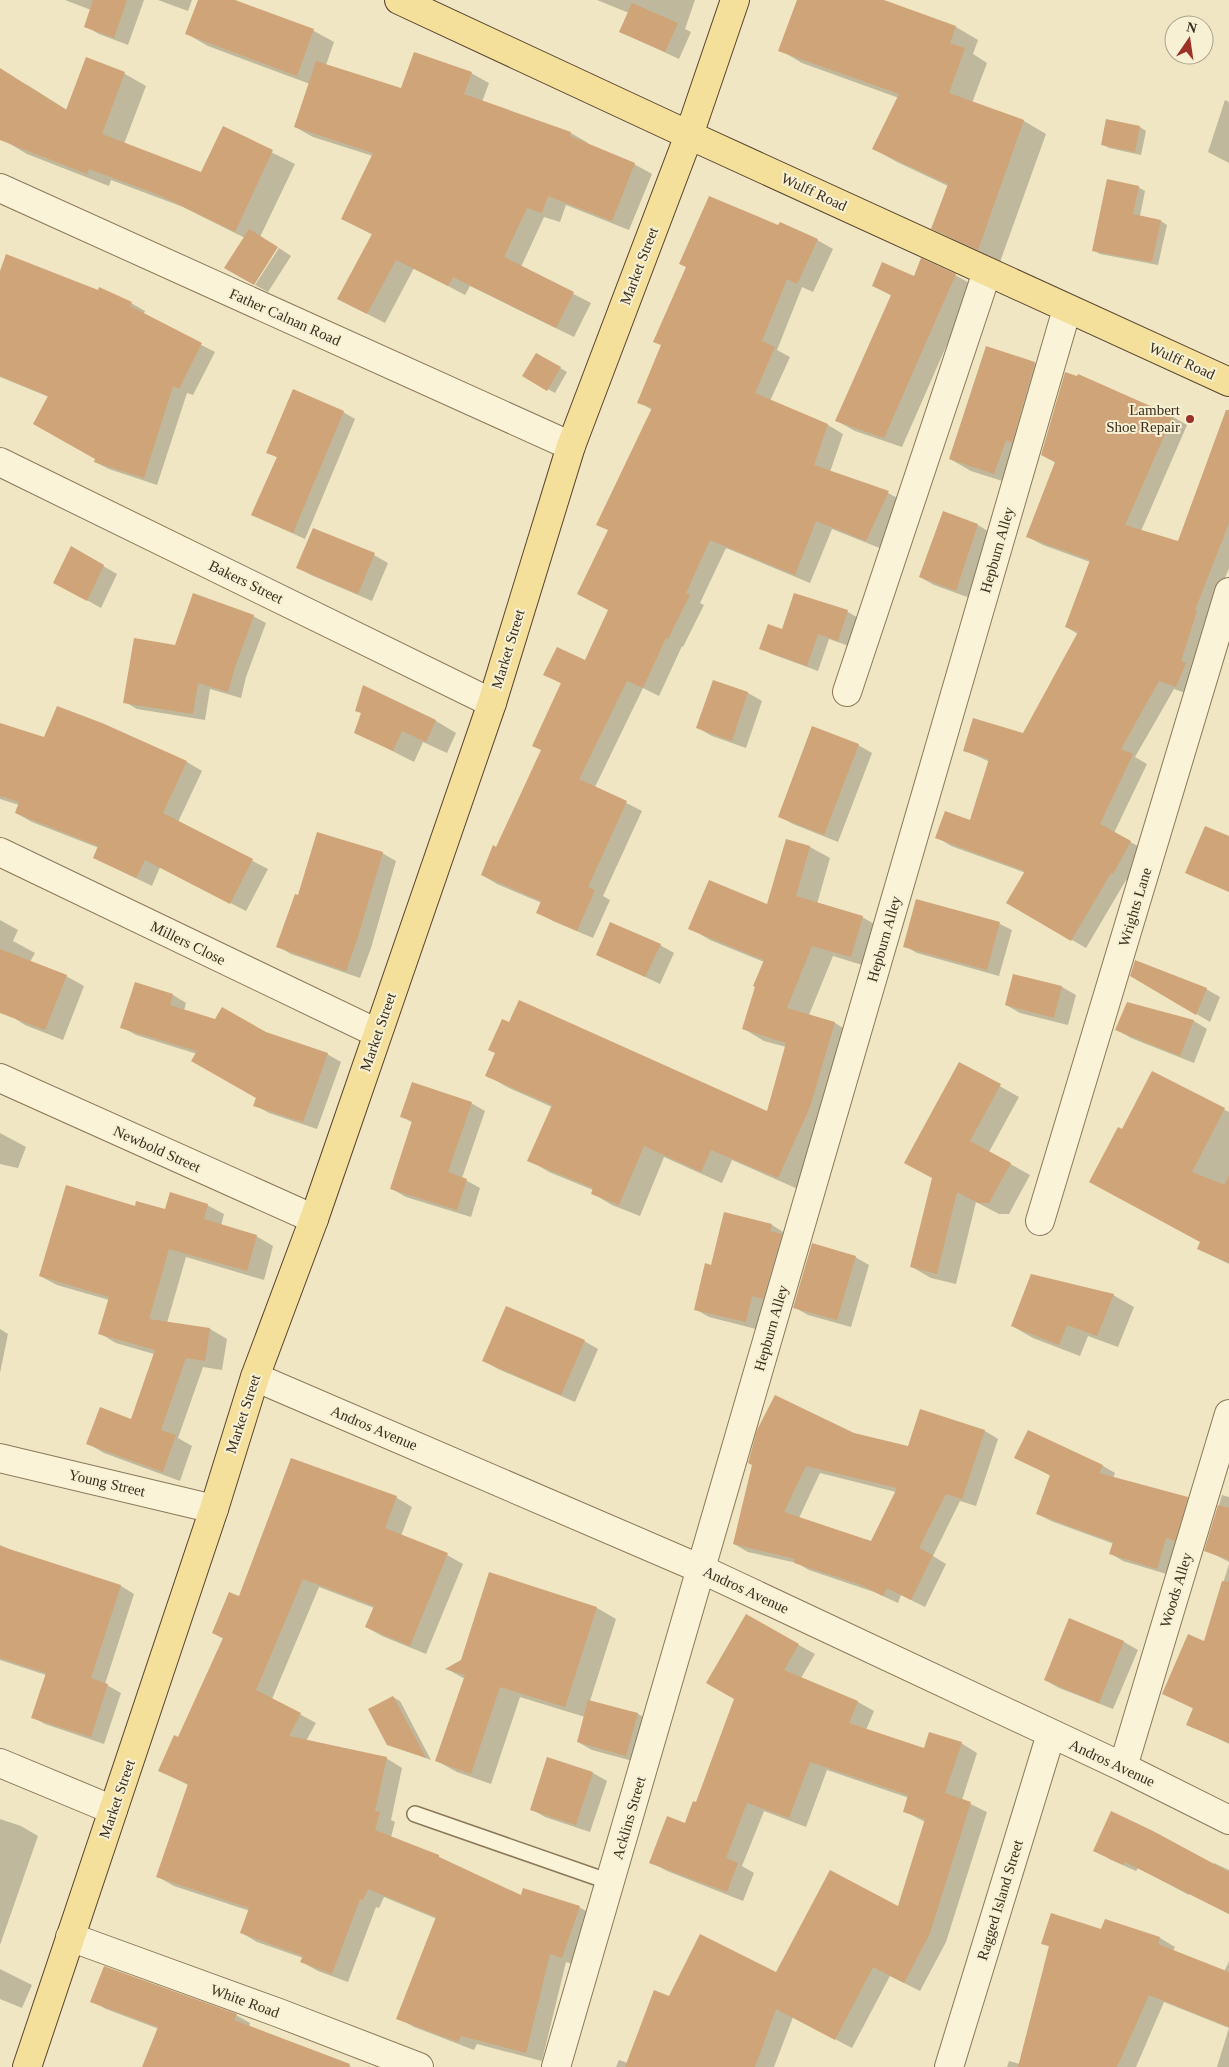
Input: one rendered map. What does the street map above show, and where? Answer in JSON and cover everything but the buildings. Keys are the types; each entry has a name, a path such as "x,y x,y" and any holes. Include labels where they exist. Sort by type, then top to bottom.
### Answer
{"main road":[{"name":"Wulff Road","path":"399,0 1229,382"},
{"name":"Market Street","path":"27,2067 214,1509 255,1377 314,1219 492,703 570,446 689,135 735,0"}],"street":[{"name":"Father Calnan Road","path":"0,188 570,446"},
{"path":"848,692 987,272"},
{"name":"Hepburn Alley","path":"701,1569 1067,309"},
{"name":"Bakers Street","path":"0,462 492,703"},
{"name":"Wrights Lane","path":"1040,1221 1229,592"},
{"name":"Millers Close","path":"0,852 377,1034"},
{"name":"Newbold Street","path":"0,1078 314,1219"},
{"name":"Andros Avenue","path":"255,1377 701,1569 1123,1767 1229,1820"},
{"name":"Woods Alley","path":"1123,1767 1229,1414"},
{"name":"Young Street","path":"0,1458 214,1509"},
{"name":"Acklins Street","path":"556,2067 701,1569"},
{"name":"Ragged Island Street","path":"949,2067 1051,1734"},
{"path":"0,1763 113,1810"},
{"name":"White Road","path":"70,1938 279,2013 419,2067"}],"lane":[{"path":"414,1814 610,1882"}],"place":[{"name":"Lambert Shoe Repair","path":"1190,419"}]}
